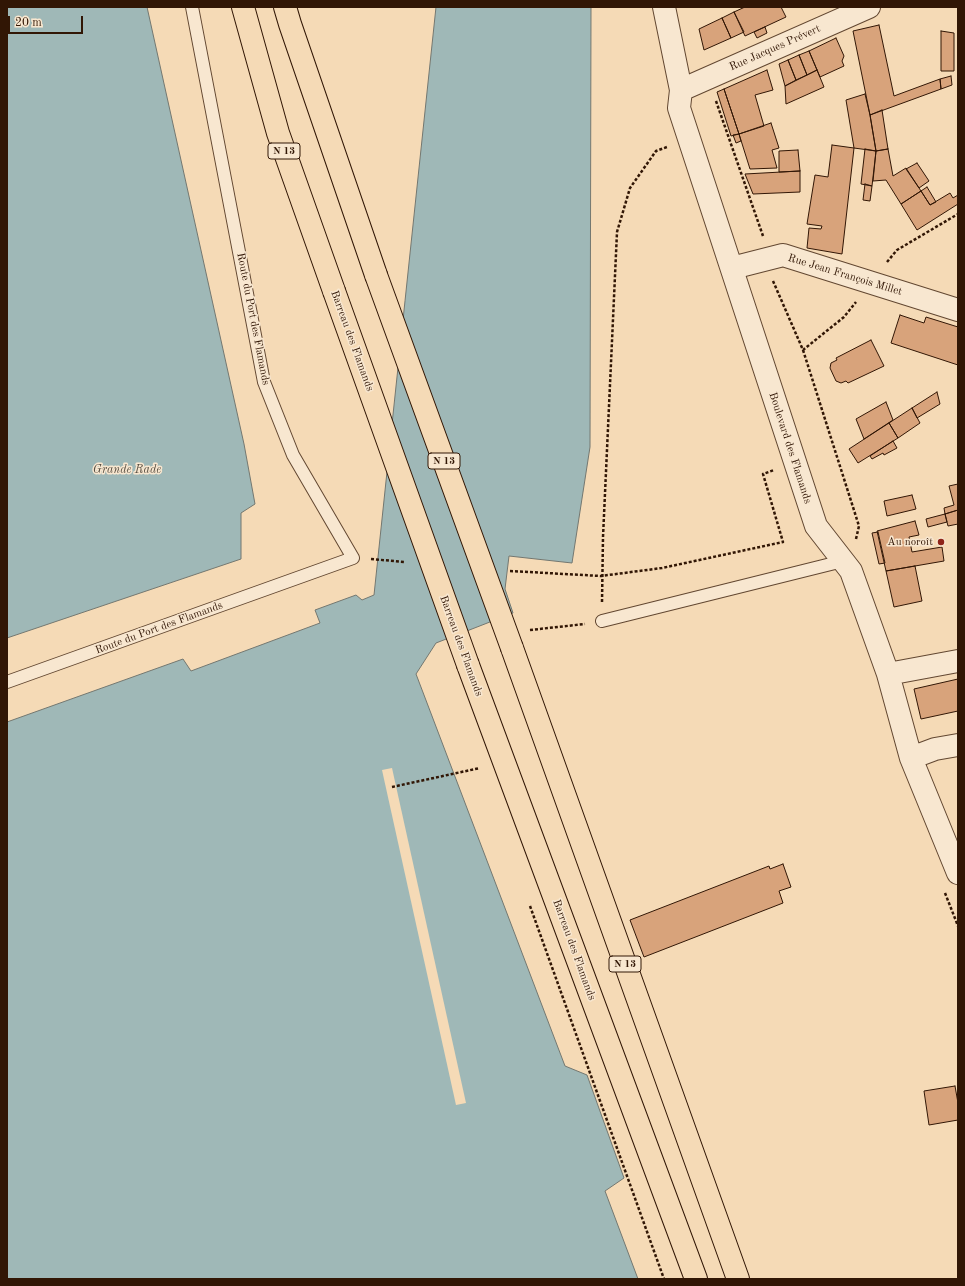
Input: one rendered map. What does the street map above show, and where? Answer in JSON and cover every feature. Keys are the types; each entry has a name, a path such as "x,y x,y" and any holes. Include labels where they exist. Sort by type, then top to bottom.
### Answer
{"highway":[{"name":"Barreau des Flamands","path":"243,7 278,133 334,291 468,665 696,1279"},
{"name":"N 13","path":"285,7 376,275 512,648 738,1279"}],"street":[{"name":"Boulevard des Flamands","path":"664,7 681,90 679,108 816,526 847,566 888,674 911,758 958,873"},
{"name":"Rue Jacques Prévert","path":"681,90 869,7"},
{"name":"Rue Jean François Millet","path":"732,268 783,255 958,310"},
{"path":"888,674 958,661"},
{"path":"911,758 935,749 958,745"}],"lane":[{"name":"Route du Port des Flamands","path":"7,682 353,558 293,455 264,382 192,7"},
{"path":"602,621 847,566"}],"path":[{"path":"526,631 602,621 601,576 617,232 630,188 656,152 690,139"},
{"path":"871,283 897,250 958,214"},
{"path":"803,350 858,526 847,566"},
{"path":"509,571 601,576 662,568 783,542 763,474 795,463"},
{"path":"392,787 480,768 478,761"},
{"path":"529,903 664,1279"}],"water":[{"name":"Grande Rade","path":"7,7 147,7 244,444 255,504 241,513 241,559 7,638"},
{"path":"436,7 591,7 590,447 572,563 509,556 505,589 513,613 436,643 416,674 565,1066 587,1075 624,1178 605,1191 638,1279 7,1279 7,722 183,659 191,671 320,623 315,610 356,595 362,600 374,595"}],"pier":[{"path":"392,768 466,1103 456,1105 382,770"}],"building":[{"path":"745,7 781,7 786,17 745,36 734,12"},
{"path":"734,12 744,32 731,38 722,18"},
{"path":"722,18 731,38 704,50 699,29"},
{"path":"879,25 894,96 940,79 941,89 870,115 853,31"},
{"path":"765,27 767,33 757,38 754,32"},
{"path":"941,31 954,33 954,71 941,71"},
{"path":"836,38 844,56 842,61 844,66 820,77 809,51"},
{"path":"809,51 817,70 807,75 799,55"},
{"path":"799,55 807,75 796,80 788,60"},
{"path":"788,60 796,80 785,86 779,64"},
{"path":"767,70 773,90 755,95 764,126 739,134 724,89"},
{"path":"817,70 824,87 786,104 785,86"},
{"path":"951,76 952,85 941,89 940,79"},
{"path":"724,89 739,134 731,136 717,92"},
{"path":"865,94 876,151 854,148 846,100"},
{"path":"882,110 888,149 876,151 870,115"},
{"path":"771,123 779,148 772,150 777,168 750,169 739,134"},
{"path":"739,134 741,141 736,143 733,135"},
{"path":"832,145 854,148 842,254 807,248 809,228 821,229 822,226 807,224 815,175 828,177"},
{"path":"865,149 876,151 872,186 861,184"},
{"path":"888,149 893,176 906,168 921,191 901,204 886,180 873,181 876,151"},
{"path":"798,150 800,171 779,172 779,151"},
{"path":"917,163 929,181 919,188 906,169"},
{"path":"800,171 800,192 753,194 745,174"},
{"path":"865,184 872,186 870,201 863,200"},
{"path":"927,187 936,202 930,205 921,191"},
{"path":"921,191 930,205 950,193 953,198 958,195 958,204 917,230 901,204"},
{"path":"900,315 924,323 926,317 958,327 958,365 891,343"},
{"path":"871,340 884,366 848,383 846,381 841,383 836,381 830,368 831,363 837,360 836,358"},
{"path":"937,392 940,404 917,418 912,408"},
{"path":"886,402 893,420 864,439 856,419"},
{"path":"912,408 920,423 898,438 889,423"},
{"path":"889,423 898,438 858,463 849,449"},
{"path":"893,441 897,448 872,459 870,456"},
{"path":"958,484 958,510 945,514 944,508 954,505 949,486"},
{"path":"912,495 916,509 887,516 884,501"},
{"path":"958,510 958,524 948,526 945,514"},
{"path":"945,514 947,522 928,527 926,519"},
{"path":"915,521 919,535 909,537 912,552 942,547 944,561 886,571 877,531"},
{"path":"878,532 885,563 879,564 872,533"},
{"path":"915,566 922,601 894,607 886,571"},
{"path":"958,679 958,711 921,719 914,689"},
{"path":"783,864 791,887 779,891 783,903 644,957 630,920 769,866 770,869"},
{"path":"955,1086 958,1103 958,1120 929,1125 924,1091"}],"place":[{"name":"Au noroît","path":"941,542"}]}
